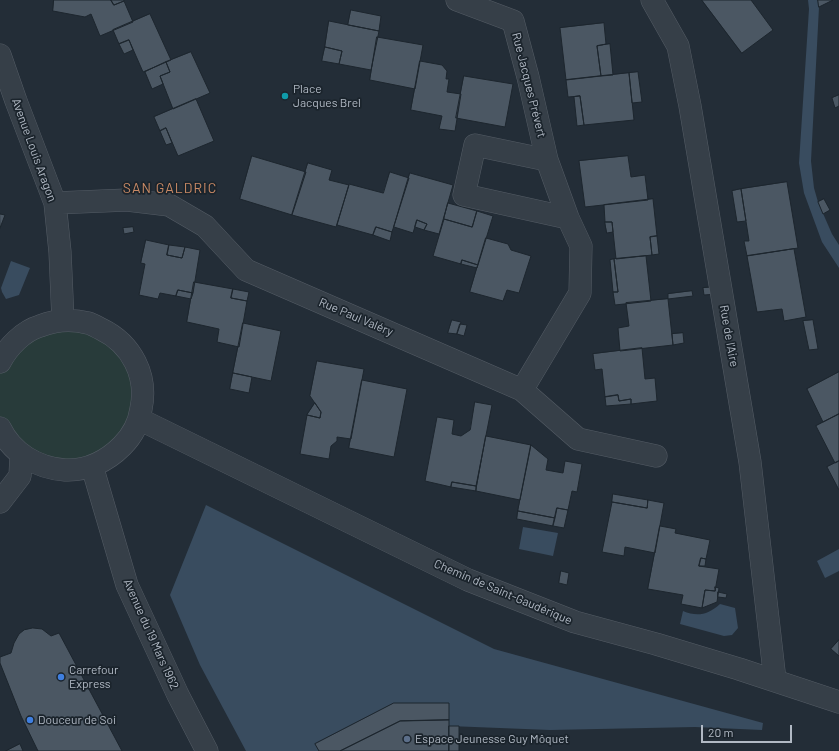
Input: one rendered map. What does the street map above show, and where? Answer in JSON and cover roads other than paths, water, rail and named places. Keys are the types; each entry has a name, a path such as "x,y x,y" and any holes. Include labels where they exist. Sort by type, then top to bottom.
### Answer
{"street":[{"name":"Rue Jacques Prévert","path":"457,0 513,21 528,77 547,160 568,218 581,246 580,293 522,390"},
{"name":"Rue de l'Aire","path":"652,0 678,46 690,106 750,462 775,680"},
{"name":"Avenue Louis Aragon","path":"0,54 8,96 55,203 60,252 63,320"},
{"name":"Rue Jacques Prévert","path":"547,160 475,145 464,195 568,218"},
{"name":"Rue Paul Valéry","path":"55,203 127,200 169,205 204,226 246,270 522,390 578,439 656,456"},
{"path":"0,361 16,340 38,326 63,320 88,323 111,334 124,345 133,357 141,377 144,398 139,419 129,439 113,456 92,466 74,470 55,469 37,464 21,455 4,436 0,428"},
{"name":"Chemin de Saint-Gaudérique","path":"139,419 468,580 576,622 656,644 775,680 839,702"},
{"path":"0,502 20,476 21,455"},
{"name":"Avenue du 19 Mars 1962","path":"92,466 127,584 178,695 207,751"}],"water":[{"path":"808,0 818,0 819,7 811,161 814,188 818,202 832,234 839,245 839,268 822,242 804,193 799,163 809,9"},
{"path":"11,261 30,268 19,295 6,299 1,288"},
{"path":"206,505 494,649 763,723 762,730 695,727 550,730 449,726 449,703 394,703 315,744 319,751 246,751 200,665 170,595"},
{"path":"523,527 558,533 553,556 519,549"},
{"path":"839,549 839,571 825,578 817,561"},
{"path":"720,604 735,608 738,628 732,635 724,636 680,624 683,611 693,614 702,614 711,611"}],"place":[{"name":"Place Jacques Brel","path":"285,96"},
{"name":"Carrefour Express","path":"61,677"},
{"name":"Douceur de Soi","path":"30,720"},
{"name":"Espace Jeunesse Guy Môquet","path":"407,739"}],"district":[{"name":"SAN GALDRIC","path":"170,188"}]}
